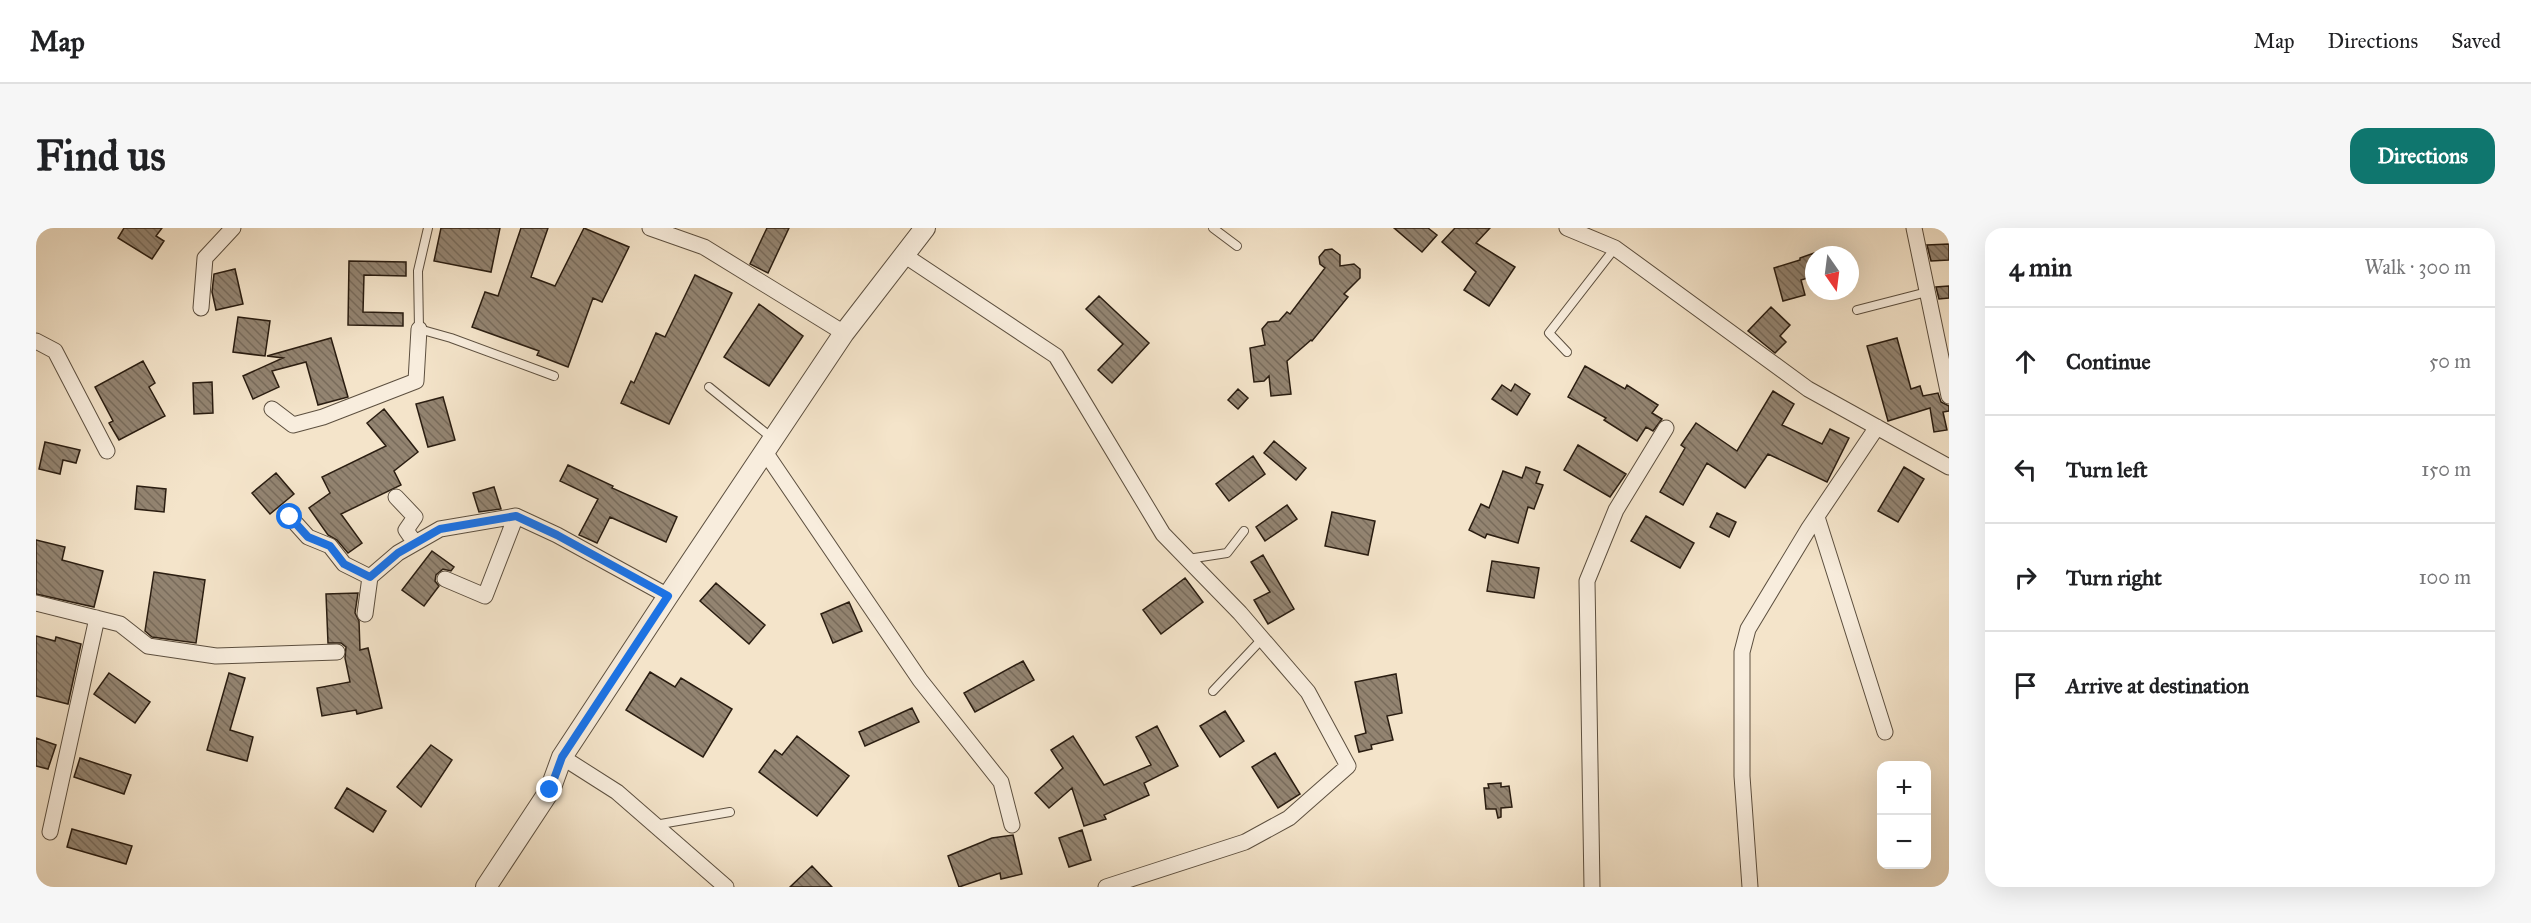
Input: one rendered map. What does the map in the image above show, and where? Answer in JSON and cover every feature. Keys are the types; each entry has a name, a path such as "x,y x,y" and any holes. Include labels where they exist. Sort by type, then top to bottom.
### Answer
{"street":[{"path":"201,308 205,258 233,228"},
{"path":"650,228 704,247 844,333"},
{"path":"486,887 550,790 562,757 668,596 844,333 925,228"},
{"path":"1567,228 1615,248 1808,389 1949,468"},
{"path":"1914,228 1949,392"},
{"path":"904,255 1056,356 1163,534 1262,639 1308,692 1348,766 1288,818 1245,842 1113,886"},
{"path":"272,409 293,425 323,417 416,381 419,329"},
{"path":"36,341 55,351 107,451"},
{"path":"1750,887 1742,776 1742,652 1748,629 1817,517 1877,427"},
{"path":"1592,887 1587,581 1616,510 1666,428"},
{"path":"769,446 920,680 1001,782 1012,825"},
{"path":"396,497 416,517 406,530 415,543"},
{"path":"365,614 370,577 398,553 440,529 516,516 557,535 668,596"},
{"path":"445,579 485,596 516,516"},
{"path":"290,517 308,537 330,546 344,564 370,577"},
{"path":"1817,517 1885,732"},
{"path":"36,603 120,624 148,646 204,654 337,652"},
{"path":"50,832 98,618"},
{"path":"562,757 617,792 726,887"}],"lane":[{"path":"428,228 418,271 419,329 451,338 554,376"},
{"path":"1214,228 1237,246"},
{"path":"1567,352 1549,333 1615,248"},
{"path":"1857,310 1927,292"},
{"path":"709,387 769,446"},
{"path":"1187,559 1227,553 1244,531"},
{"path":"1213,691 1262,639"},
{"path":"655,825 730,812"}],"building":[{"path":"124,228 162,228 156,236 164,241 152,259 118,238"},
{"path":"441,228 500,228 491,272 434,261"},
{"path":"521,228 548,228 531,277 555,286 584,228 629,247 602,302 593,298 568,367 537,355 539,351 472,327 485,292 498,296"},
{"path":"767,228 789,228 768,273 750,264"},
{"path":"1394,228 1428,228 1437,235 1422,252"},
{"path":"1455,228 1490,228 1476,243 1515,267 1489,306 1464,290 1476,272 1442,242"},
{"path":"1949,244 1949,260 1931,261 1927,245"},
{"path":"1332,249 1340,255 1340,266 1354,264 1360,269 1360,278 1344,294 1348,297 1312,341 1287,361 1291,394 1271,396 1269,376 1264,381 1254,382 1250,348 1265,345 1262,329 1268,322 1279,321 1287,312 1290,314 1325,268 1320,264 1319,257 1325,250"},
{"path":"1805,256 1805,279 1801,280 1805,295 1783,301 1774,268 1800,260"},
{"path":"349,261 406,262 406,276 364,275 363,312 403,313 403,326 348,325"},
{"path":"235,269 243,304 216,310 212,292 214,274"},
{"path":"695,275 732,293 669,424 621,403 631,381 634,383 656,333 665,337"},
{"path":"1949,286 1949,298 1939,299 1936,287"},
{"path":"1099,296 1149,343 1112,383 1098,370 1123,344 1086,309"},
{"path":"759,304 803,336 769,386 724,357"},
{"path":"1771,307 1790,325 1780,336 1786,342 1775,353 1748,331"},
{"path":"238,317 270,321 265,356 233,352"},
{"path":"331,338 348,397 318,405 306,362 272,371 279,387 253,399 243,376 283,358 267,356"},
{"path":"1897,338 1911,389 1920,386 1923,396 1938,393 1941,402 1949,406 1949,411 1943,412 1947,430 1934,432 1930,408 1888,421 1867,346"},
{"path":"143,361 155,383 149,387 165,416 119,440 109,423 113,421 95,387"},
{"path":"1585,366 1625,389 1627,385 1658,405 1652,413 1662,419 1653,431 1646,427 1637,441 1604,420 1606,418 1568,397"},
{"path":"212,382 213,413 194,414 193,383"},
{"path":"1515,384 1530,394 1517,415 1492,399 1502,385 1511,391"},
{"path":"1238,389 1248,398 1238,409 1228,400"},
{"path":"1773,391 1794,404 1782,425 1822,444 1830,429 1849,438 1827,482 1768,454 1745,488 1707,463 1683,505 1660,492 1685,448 1681,445 1696,423 1737,451"},
{"path":"443,397 455,440 428,447 416,404"},
{"path":"384,409 418,452 394,471 401,485 341,514 362,543 348,553 337,540 328,535 309,508 330,493 322,477 386,446 367,423"},
{"path":"1274,441 1306,468 1296,480 1264,453"},
{"path":"45,442 80,450 76,463 63,460 60,474 39,469"},
{"path":"1578,445 1626,474 1610,497 1564,470"},
{"path":"1253,456 1265,474 1229,501 1216,484"},
{"path":"568,465 613,486 612,488 677,517 666,542 610,517 597,543 579,535 598,499 560,481"},
{"path":"1526,467 1540,472 1536,483 1543,485 1534,509 1528,507 1518,543 1487,534 1485,538 1469,530 1481,504 1489,508 1503,471 1522,478"},
{"path":"1904,467 1924,479 1898,522 1878,511"},
{"path":"276,473 294,494 270,514 252,493"},
{"path":"137,486 166,489 164,512 135,509"},
{"path":"494,487 501,509 479,512 473,493"},
{"path":"1287,505 1297,519 1265,541 1256,527"},
{"path":"1332,512 1375,521 1368,555 1325,546"},
{"path":"1717,513 1736,522 1729,537 1710,527"},
{"path":"1646,516 1694,543 1680,568 1631,541"},
{"path":"36,540 65,547 62,560 103,571 94,607 36,594"},
{"path":"432,551 454,567 451,571 443,569 436,575 435,581 439,586 424,606 402,590"},
{"path":"1263,555 1294,609 1268,624 1254,600 1270,592 1251,562"},
{"path":"1492,561 1539,568 1534,598 1487,591"},
{"path":"154,572 205,580 196,643 152,637 145,631"},
{"path":"1185,578 1203,602 1161,634 1143,610"},
{"path":"716,583 765,625 749,644 700,601"},
{"path":"358,593 355,613 359,621 360,650 368,648 382,708 357,714 356,710 322,716 317,688 350,682 345,658 346,647 341,643 328,643 326,594"},
{"path":"849,602 862,631 833,643 821,614"},
{"path":"36,636 55,641 56,637 81,644 68,704 36,696"},
{"path":"1023,661 1034,680 975,712 964,693"},
{"path":"650,672 675,687 681,678 732,709 703,757 626,710"},
{"path":"109,673 150,702 135,723 94,694"},
{"path":"229,673 245,678 230,730 253,737 247,761 207,750"},
{"path":"1396,674 1402,713 1387,716 1393,740 1371,745 1372,749 1359,752 1355,736 1366,733 1355,682"},
{"path":"912,708 919,722 865,746 859,732"},
{"path":"1225,711 1244,741 1220,757 1200,726"},
{"path":"1157,726 1178,766 1144,783 1149,795 1104,815 1106,819 1084,826 1072,788 1049,808 1035,793 1063,768 1051,750 1073,736 1104,785 1151,765 1136,737"},
{"path":"797,736 849,776 817,816 759,772 775,750 782,755"},
{"path":"36,738 56,745 48,769 36,766"},
{"path":"431,745 452,760 421,807 397,787"},
{"path":"1275,753 1300,794 1278,808 1252,767"},
{"path":"80,758 131,775 124,794 74,777"},
{"path":"1501,783 1501,787 1509,786 1512,807 1501,808 1501,817 1498,818 1496,809 1486,809 1484,788 1489,788 1488,784"},
{"path":"347,788 386,811 373,832 335,808"},
{"path":"72,829 132,846 126,864 67,847"},
{"path":"1082,830 1091,860 1069,867 1059,838"},
{"path":"1013,835 1022,874 1001,879 1000,873 959,887 948,856 992,838"},
{"path":"812,866 832,887 790,887"}],"route":[{"path":"290,517 308,537 330,546 344,564 370,577 398,553 440,529 516,516 557,535 668,596 562,757 550,790"}]}
